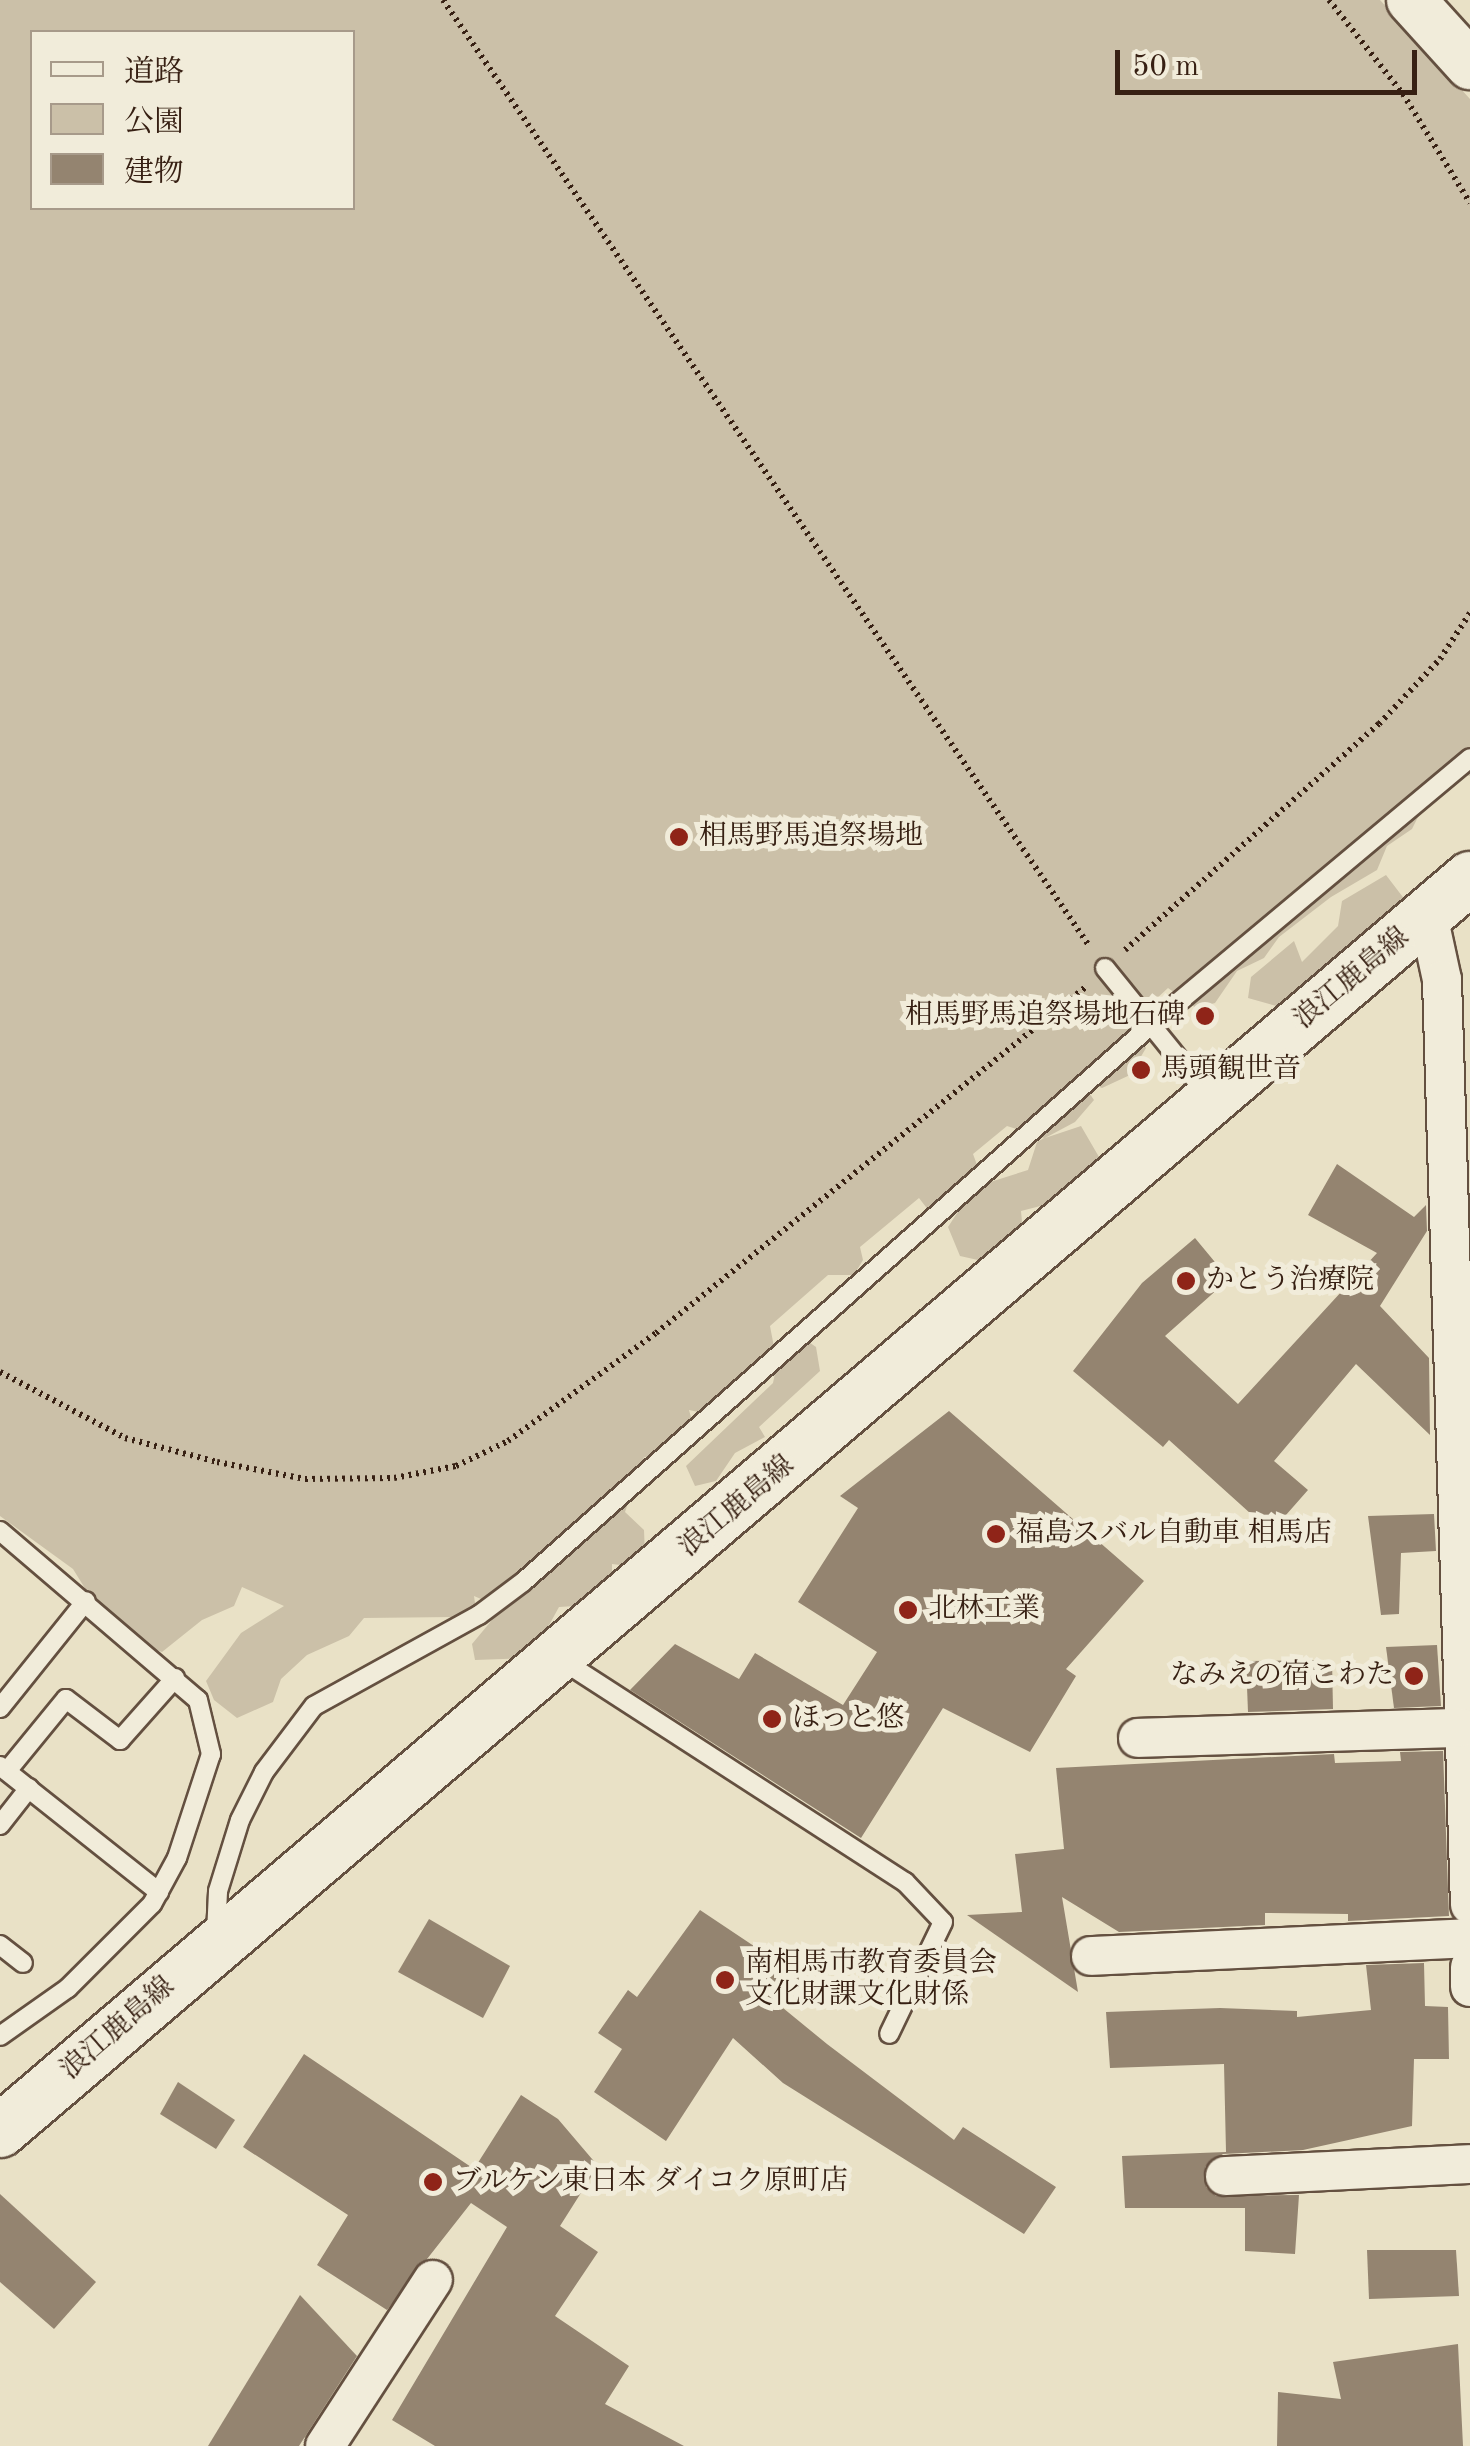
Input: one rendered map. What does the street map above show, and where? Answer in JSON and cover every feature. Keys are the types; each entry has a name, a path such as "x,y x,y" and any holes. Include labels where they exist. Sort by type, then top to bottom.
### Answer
{"main road":[{"name":"浪江鹿島線","path":"0,2131 1470,878"}],"street":[{"path":"1411,0 1470,65"},
{"path":"1428,915 1442,980 1459,1265 1465,1660 1460,1728 1470,1906"},
{"path":"1138,1738 1460,1728"},
{"path":"1470,1928 1470,1950"},
{"path":"1091,1956 1469,1938"},
{"path":"1470,1967 1470,1987"},
{"path":"1225,2176 1470,2164"},
{"path":"325,2446 433,2280"}],"lane":[{"path":"217,1944 218,1891 240,1820 264,1772 314,1706 465,1623 523,1582 1151,1025 1470,758"},
{"path":"1105,968 1211,1099"},
{"path":"0,1531 198,1700 211,1754 177,1858 158,1892 110,1950 0,2036"},
{"path":"0,1708 6,1686 86,1601"},
{"path":"557,1657 905,1882 942,1922 889,2034"},
{"path":"158,1892 4,1769 66,1698 120,1740 175,1678"},
{"path":"0,1825 29,1788"},
{"path":"0,1945 24,1963"}],"path":[{"path":"443,0 1105,968"},
{"path":"1329,0 1403,94 1470,204"},
{"path":"0,1372 125,1438 305,1479 394,1478 456,1466 508,1441 656,1334 1105,968 1378,724 1440,659 1470,614"}],"green space":[{"name":"相馬野馬追祭場地","path":"0,0 1380,0 1470,99 1470,776 1443,768 1416,792 1422,809 1412,829 1387,846 1377,870 1331,897 1279,937 1264,958 1237,971 1215,1003 1196,1008 1168,988 1129,1024 1146,1048 1130,1075 1102,1088 1079,1078 1094,1100 1075,1122 1045,1138 1081,1126 1106,1169 1052,1203 1021,1211 1024,1243 996,1264 960,1256 948,1227 961,1207 929,1211 919,1198 860,1247 863,1260 854,1275 828,1275 770,1326 774,1347 723,1417 689,1410 697,1439 676,1459 644,1457 625,1512 644,1530 645,1555 637,1567 612,1564 612,1595 592,1605 559,1607 531,1658 475,1660 472,1644 502,1608 474,1596 476,1610 453,1617 364,1618 349,1636 307,1655 281,1679 273,1702 237,1718 214,1700 206,1681 241,1633 284,1606 242,1587 234,1606 202,1620 162,1652 114,1635 73,1569 0,1516","holes":["1007,1126 1044,1138 1037,1142 1028,1170 984,1184 973,1154"]},
{"path":"1386,875 1412,909 1298,1012 1248,998 1251,977 1294,941 1302,962 1338,926 1342,901"},
{"path":"793,1331 816,1347 820,1371 759,1427 765,1437 735,1453 716,1481 695,1486 686,1466 773,1383 781,1343"}],"building":[{"path":"1337,1164 1414,1217 1426,1205 1427,1231 1380,1306 1429,1358 1430,1435 1356,1364 1274,1461 1308,1490 1271,1532 1169,1440 1163,1447 1073,1371 1142,1283 1195,1238 1229,1279 1165,1336 1238,1404 1377,1253 1308,1215"},
{"path":"949,1411 1144,1581 1066,1669 1076,1676 1030,1752 943,1708 861,1838 630,1690 675,1644 739,1679 755,1653 843,1705 877,1652 798,1602 858,1508 840,1496"},
{"path":"1434,1514 1436,1551 1401,1553 1399,1614 1381,1615 1368,1516"},
{"name":"なみえの宿こわた","path":"1437,1645 1441,1706 1394,1708 1386,1647"},
{"path":"1332,1660 1333,1709 1248,1712 1246,1661"},
{"path":"1443,1751 1449,1916 1348,1921 1348,1914 1265,1913 1265,1925 1119,1932 1062,1897 1078,1992 967,1915 1022,1912 1015,1854 1064,1849 1056,1768 1334,1754 1335,1763 1401,1761 1400,1752"},
{"path":"700,1910 802,1978 783,2008 827,2044 954,2140 963,2127 1056,2187 1024,2234 783,2083 733,2038 666,2141 594,2092 622,2049 598,2033 628,1990 637,1997"},
{"path":"429,1919 510,1966 483,2018 398,1972"},
{"path":"1424,1963 1425,2006 1448,2007 1449,2059 1414,2059 1412,2126 1303,2150 1223,2154 1205,2167 1206,2187 1216,2196 1299,2195 1295,2254 1245,2251 1245,2208 1125,2208 1122,2156 1226,2152 1224,2064 1110,2068 1106,2012 1220,2008 1297,2011 1297,2017 1371,2010 1366,1965"},
{"path":"304,2054 474,2169 521,2095 558,2119 598,2166 560,2226 598,2252 555,2316 629,2366 605,2404 684,2446 435,2446 392,2420 507,2227 471,2203 387,2310 317,2265 348,2215 243,2147"},
{"path":"178,2082 235,2120 216,2149 160,2114"},
{"path":"0,2194 96,2282 54,2329 0,2282"},
{"path":"1367,2250 1456,2250 1459,2296 1369,2299"},
{"path":"300,2295 357,2356 299,2446 208,2446"},
{"path":"1458,2344 1463,2446 1277,2446 1278,2392 1341,2399 1333,2362"}],"place":[{"name":"相馬野馬追祭場地","path":"679,837"},
{"name":"相馬野馬追祭場地石碑","path":"1205,1016"},
{"name":"馬頭観世音","path":"1141,1070"},
{"name":"かとう治療院","path":"1186,1281"},
{"name":"福島スバル自動車 相馬店","path":"996,1534"},
{"name":"北林工業","path":"908,1610"},
{"name":"なみえの宿こわた","path":"1414,1676"},
{"name":"ほっと悠","path":"772,1719"},
{"name":"南相馬市教育委員会 文化財課文化財係","path":"725,1980"},
{"name":"ブルケン東日本 ダイコク原町店","path":"433,2182"}]}
